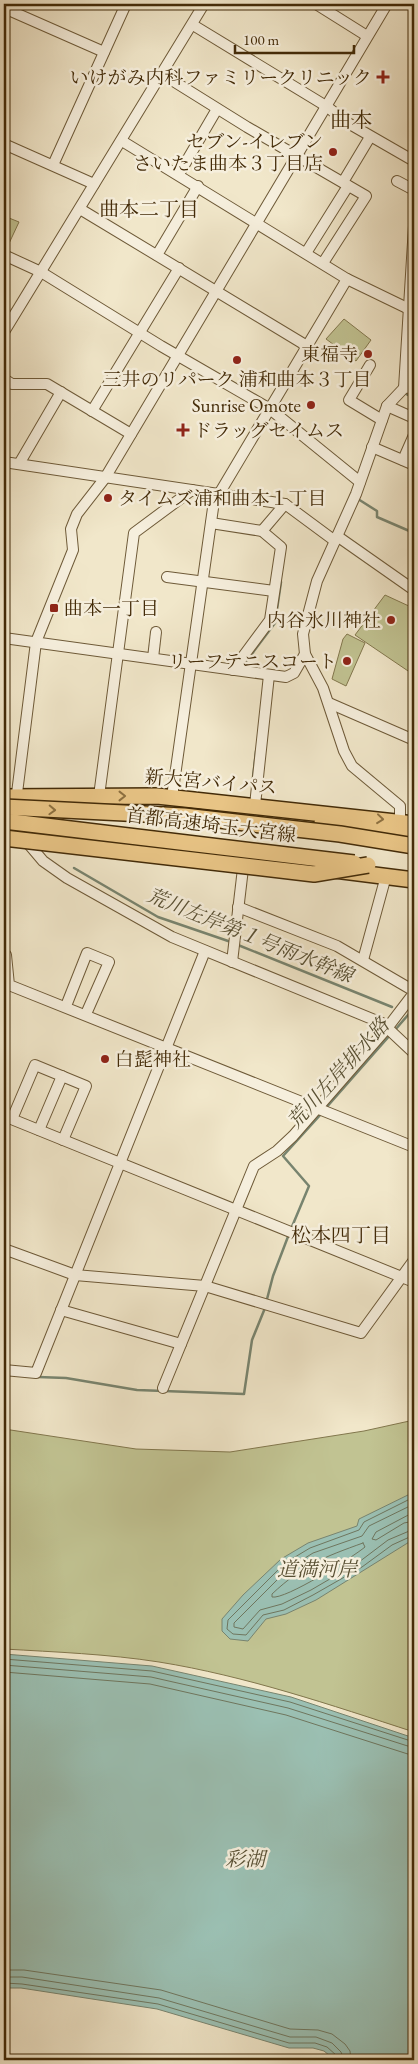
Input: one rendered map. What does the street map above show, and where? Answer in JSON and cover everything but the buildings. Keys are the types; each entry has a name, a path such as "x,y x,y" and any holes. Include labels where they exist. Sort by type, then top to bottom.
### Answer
{"highway":[{"name":"新大宮バイパス","path":"10,798 165,796 407,822"},
{"path":"165,796 172,805 341,825 414,837"},
{"name":"首都高速埼玉大宮線","path":"4,808 184,816 340,834 414,846"},
{"name":"首都高速埼玉大宮線","path":"4,821 414,872"},
{"path":"4,833 244,858 414,880"},
{"path":"4,838 314,874 368,865"}],"street":[{"path":"53,165 126,4"},
{"path":"4,332 193,25 204,4"},
{"path":"316,4 367,36"},
{"path":"387,4 105,478 77,514 71,529 73,550 36,642 10,798 21,834 43,861 67,878 172,937 369,1017 391,1030 414,1053"},
{"path":"4,8 104,52"},
{"path":"193,25 326,106 370,137 414,161"},
{"path":"162,74 296,156 366,196 322,262"},
{"path":"178,174 218,109"},
{"path":"306,253 346,184 370,137"},
{"path":"122,141 347,279 409,309"},
{"path":"4,144 94,184"},
{"path":"397,181 414,190"},
{"path":"157,255 198,186"},
{"path":"80,209 307,346"},
{"path":"407,822 400,806 352,766 344,750 329,702 305,654 302,634 317,581 360,482 386,406 409,387 409,309 414,226"},
{"path":"4,254 41,272 140,333 270,409 360,482"},
{"path":"92,411 179,268"},
{"path":"165,796 191,664 211,523 217,494 347,279"},
{"path":"370,365 349,400 382,420"},
{"path":"4,379 12,384 47,384 131,434"},
{"path":"19,464 62,392"},
{"path":"386,406 414,418"},
{"path":"403,460 414,435"},
{"path":"372,447 414,465"},
{"path":"4,462 285,504 414,590"},
{"path":"99,796 134,533 192,490"},
{"path":"262,532 285,504"},
{"path":"211,523 262,532 281,547 270,620 233,670"},
{"path":"167,577 203,580 274,591"},
{"path":"153,658 156,632"},
{"path":"4,638 286,677 294,673 305,654"},
{"path":"255,805 269,675"},
{"path":"329,702 414,740"},
{"path":"43,861 43,851 46,845 63,839"},
{"path":"232,962 244,858"},
{"path":"363,960 386,876"},
{"path":"163,1388 254,1166 277,1152 323,1109 391,1030 412,995 363,960 337,946 238,907"},
{"path":"4,1370 36,1373 205,951"},
{"path":"4,953 6,955 9,985 66,1006 414,1146"},
{"path":"66,1006 88,953 109,962 86,1014"},
{"path":"63,1140 86,1086 35,1065 8,1118 414,1282"},
{"path":"39,1130 62,1076"},
{"path":"4,1249 75,1276 204,1286 361,1333 414,1260"},
{"path":"61,1310 181,1344"}],"green space":[{"path":"4,216 19,222 5,252 4,251"},
{"path":"344,319 371,340 356,361 326,339"},
{"path":"385,595 411,607 414,604 414,675 355,635"},
{"name":"リーフテニスコート","path":"347,634 365,643 346,686 332,679 343,639"},
{"path":"414,1420 414,1732 288,1692 192,1668 120,1657 4,1649 4,1429 136,1449 230,1452 364,1431"}],"water":[{"name":"道満河岸","path":"414,1492 414,1539 316,1600 286,1614 266,1619 248,1641 230,1639 222,1631 222,1619 243,1595 281,1559 308,1543 357,1526 359,1519"},
{"name":"彩湖","path":"4,1654 152,1666 291,1697 414,1738 414,2060 335,2060 324,2051 313,2048 289,2048 157,2009 21,1988 4,1988"}],"waterway":[{"path":"406,394 414,398"},
{"path":"358,499 377,511 377,517 414,533"},
{"path":"250,667 245,666 245,663 275,623 281,582"},
{"path":"252,786 256,751"},
{"name":"荒川左岸第１号雨水幹線","path":"4,782 9,783"},
{"name":"荒川左岸第１号雨水幹線","path":"74,868 158,917 231,942"},
{"name":"荒川左岸第１号雨水幹線","path":"238,945 392,1007"},
{"name":"荒川左岸排水路","path":"395,1030 414,1008"},
{"name":"荒川左岸排水路","path":"325,1109 391,1034"},
{"path":"291,1229 309,1186 283,1156 322,1113"},
{"path":"266,1303 273,1276 289,1234"},
{"path":"38,1377 66,1378 137,1390 244,1394 252,1340 265,1308"}],"place":[{"name":"いけがみ内科ファミリークリニック","path":"383,77"},
{"name":"セブン-イレブン さいたま曲本３丁目店","path":"333,152"},
{"name":"東福寺","path":"368,354"},
{"name":"三井のリパーク 浦和曲本３丁目","path":"237,360"},
{"name":"Sunrise Omote","path":"311,405"},
{"name":"ドラッグセイムス","path":"183,430"},
{"name":"タイムズ浦和曲本１丁目","path":"108,498"},
{"name":"曲本一丁目","path":"54,608"},
{"name":"内谷氷川神社","path":"391,620"},
{"name":"リーフテニスコート","path":"347,661"},
{"name":"白髭神社","path":"105,1059"}],"district":[{"name":"曲本","path":"351,119"},
{"name":"曲本二丁目","path":"149,209"},
{"name":"松本四丁目","path":"341,1235"}]}
